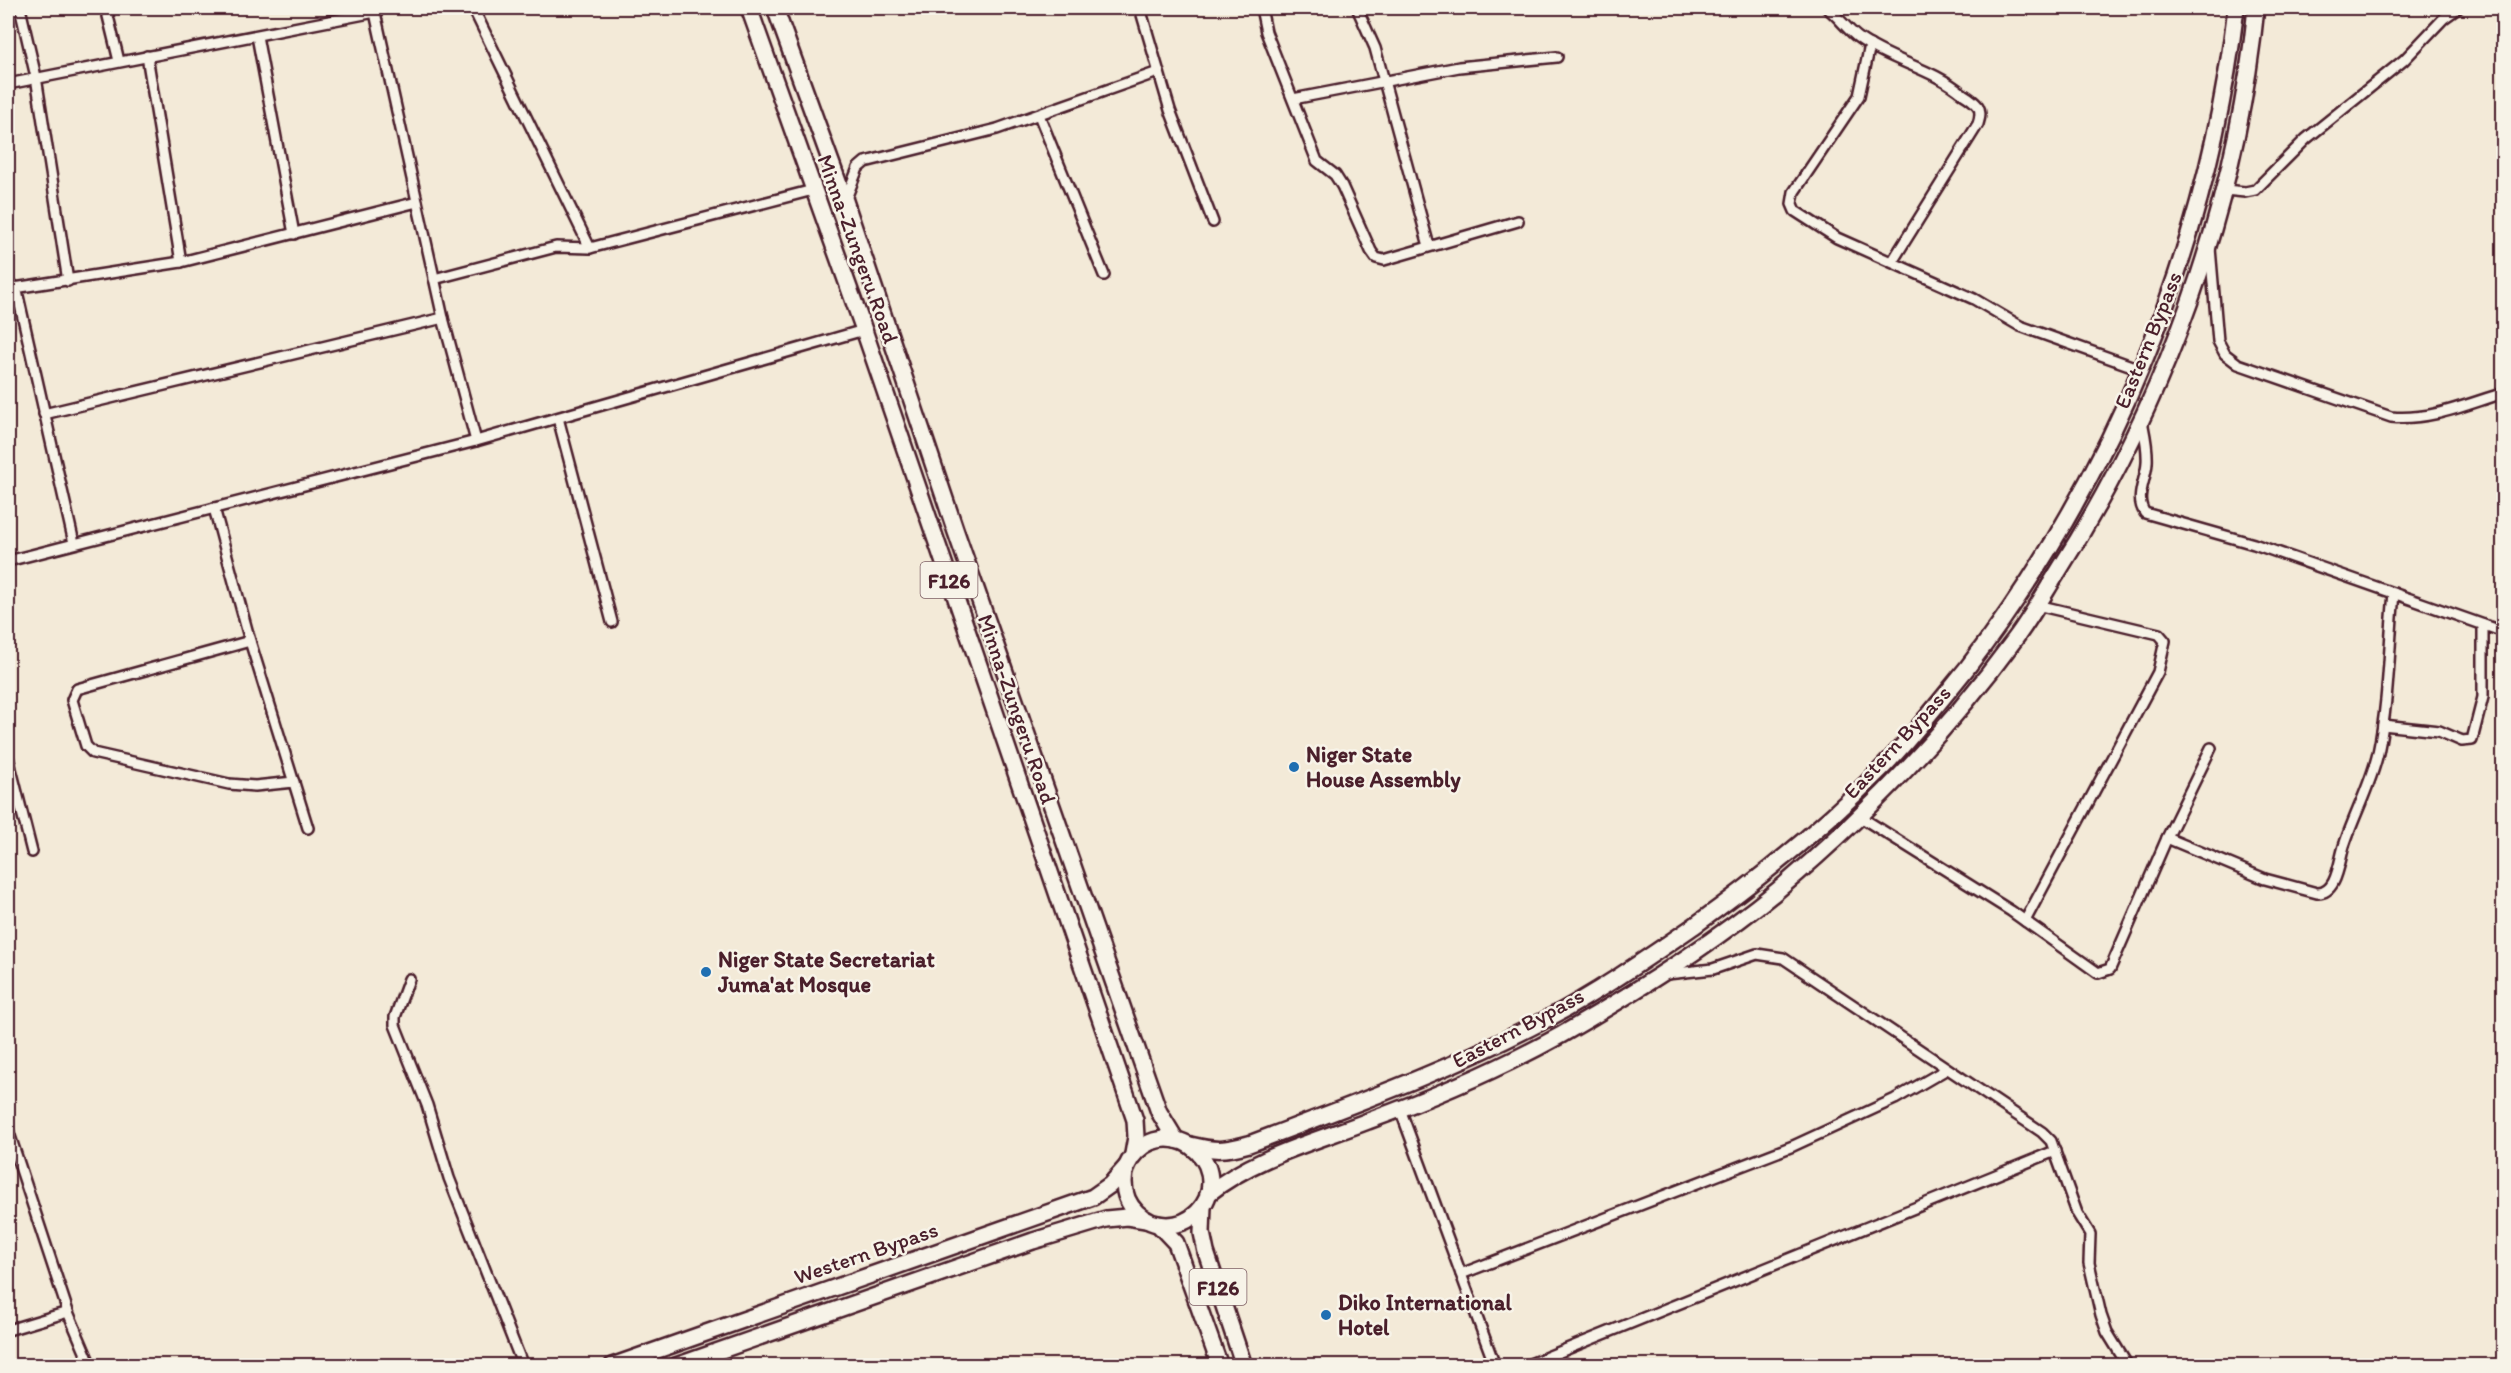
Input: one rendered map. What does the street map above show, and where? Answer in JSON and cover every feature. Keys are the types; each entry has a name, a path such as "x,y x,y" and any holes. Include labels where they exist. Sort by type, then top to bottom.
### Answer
{"main road":[{"name":"Minna-Zungeru Road","path":"748,8 864,330 1135,1120 1136,1137 1129,1161"},
{"name":"Minna-Zungeru Road","path":"775,8 845,201 956,531 1159,1112 1183,1142"},
{"name":"Eastern Bypass","path":"1183,1142 1215,1151 1225,1151 1249,1144 1450,1067 1568,1007 1649,958 1744,890 1799,845 1884,766 1937,706 2001,624 2065,523 2094,471 2160,322 2189,239 2210,159 2236,8"},
{"name":"Eastern Bypass","path":"1206,1200 1246,1167 1459,1085 1557,1036 1660,975 1756,907 1811,861 1898,779 1953,717 2016,638 2083,532 2141,419 2175,344 2210,244 2235,152 2256,8"},
{"path":"935,539 956,531"},
{"path":"1129,1161 1145,1144 1160,1139 1183,1142"},
{"name":"F126","path":"1183,1142 1200,1155 1208,1167 1210,1180 1202,1233 1206,1252 1244,1365"},
{"name":"F126","path":"1129,1161 1124,1182 1126,1197 1134,1210 1176,1243 1220,1365"},
{"name":"Western Bypass","path":"612,1365 1093,1197 1110,1185 1129,1161"},
{"path":"1152,1222 1171,1225 1183,1222 1194,1215 1206,1200"},
{"name":"Western Bypass","path":"676,1365 1095,1222 1126,1217 1152,1222"}],"street":[{"path":"20,8 36,77 68,281"},
{"path":"106,8 119,61"},
{"path":"473,8 590,248"},
{"path":"1140,8 1170,110 1213,222"},
{"path":"1261,8 1266,32 1317,161 1335,176 1342,186 1376,258 1384,260 1518,221"},
{"path":"1357,8 1375,48 1429,246"},
{"path":"1827,8 1852,32 1870,45 1888,55 1925,69 1953,85 1977,105 1979,110 1978,124 1892,262"},
{"path":"2225,190 2245,192 2255,190 2306,139 2404,60 2444,18 2458,8"},
{"path":"8,84 257,36 375,10 443,318 476,441"},
{"path":"257,36 294,234"},
{"path":"1870,45 1859,96 1794,192 1792,204 1795,211 1836,238 1974,299 2020,327 2140,369"},
{"path":"147,56 181,262"},
{"path":"1293,99 1467,65 1557,57"},
{"path":"845,201 851,191 858,168 865,162 997,129 1158,72"},
{"path":"1039,115 1104,275"},
{"path":"434,279 556,247 590,248 813,190"},
{"path":"74,543 12,289 181,262 417,202"},
{"path":"2210,244 2218,341 2225,354 2238,364 2391,417 2410,419 2430,416 2504,393"},
{"path":"44,414 443,318"},
{"path":"8,561 476,441 864,330"},
{"path":"558,418 612,622"},
{"path":"2141,419 2147,442 2147,466 2139,501 2145,513 2254,544 2504,632"},
{"path":"214,508 250,641 308,828"},
{"path":"2167,837 2265,879 2324,894 2331,888 2345,841 2372,772 2383,725 2394,593"},
{"path":"2025,921 2158,672 2164,641 2158,634 2037,605"},
{"path":"2383,725 2439,731 2462,741 2472,740 2483,697 2483,625"},
{"path":"250,641 77,689 72,700 86,746 93,753 229,784 255,786 294,782"},
{"path":"1859,816 2025,921 2080,963 2098,974 2105,973 2110,969 2167,837 2211,748"},
{"path":"8,757 32,852"},
{"path":"1660,975 1713,969 1757,954 1783,958 2042,1132 2051,1141 2077,1213 2090,1234 2089,1263 2101,1315 2107,1332 2128,1365"},
{"path":"409,979 395,1017 395,1025 427,1105 449,1178 523,1365"},
{"path":"1461,1274 1793,1146 1895,1099 1947,1069"},
{"path":"1400,1109 1495,1365"},
{"path":"8,1130 68,1312 91,1365"},
{"path":"1525,1365 2055,1151"},
{"path":"8,1330 68,1312"}],"place":[{"name":"Niger State House Assembly","path":"1294,767"},
{"name":"Niger State Secretariat Juma'at Mosque","path":"706,972"},
{"name":"Diko International Hotel","path":"1326,1315"}]}
